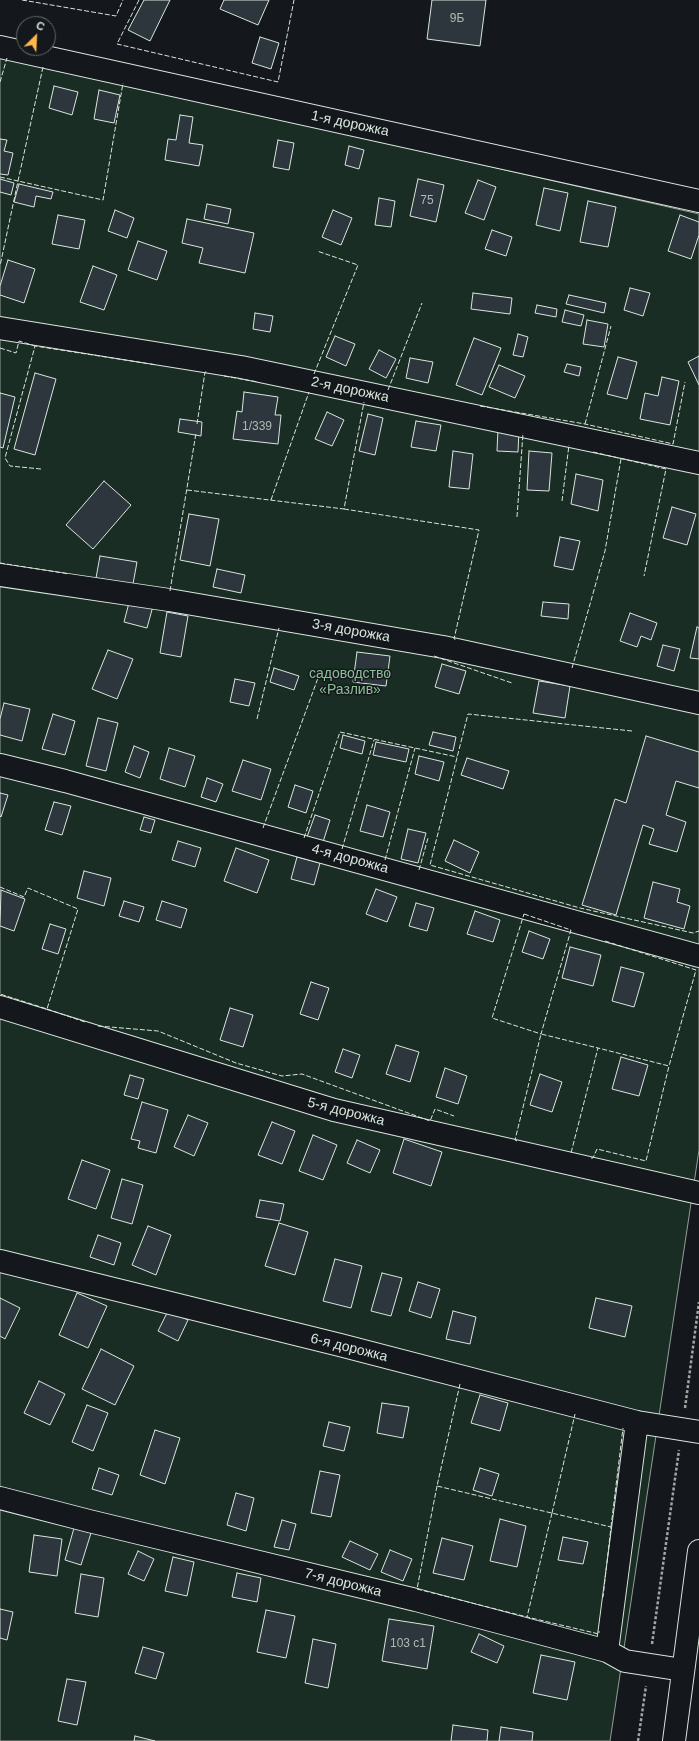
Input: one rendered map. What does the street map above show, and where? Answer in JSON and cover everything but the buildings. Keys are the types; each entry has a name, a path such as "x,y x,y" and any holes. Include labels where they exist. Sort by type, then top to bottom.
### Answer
{"street":[{"name":"1-я дорожка","path":"0,47 699,201"},
{"name":"2-я дорожка","path":"0,328 241,367 699,463"},
{"name":"3-я дорожка","path":"0,575 169,600 443,647 699,703"},
{"name":"4-я дорожка","path":"0,765 65,781 699,956"},
{"name":"5-я дорожка","path":"0,1007 334,1110 699,1193"},
{"name":"6-я дорожка","path":"0,1261 340,1345 637,1422 690,1431"},
{"path":"608,1651 637,1422"},
{"name":"7-я дорожка","path":"0,1498 416,1600 608,1651 625,1661 683,1670"},
{"path":"674,1741 699,1551"}],"path":[{"path":"638,1741 649,1665 690,1431 699,1302"}],"green space":[{"name":"садоводство «Разлив»","path":"0,56 699,214 699,1150 610,1741 0,1741"}],"fence":[{"path":"22,0 116,16 123,0"},
{"path":"139,0 117,44 278,82 294,0"},
{"path":"0,82 7,58"},
{"path":"43,67 18,181 103,200 123,83"},
{"path":"0,177 18,181 0,266"},
{"path":"314,374 358,265 317,251"},
{"path":"388,390 422,303"},
{"path":"585,424 611,326"},
{"path":"0,348 16,353 19,341 35,346"},
{"path":"41,469 10,466 5,458 35,346 157,365"},
{"path":"197,424 205,372 207,372"},
{"path":"224,376 258,382"},
{"path":"480,406 585,424 673,444 685,382"},
{"path":"271,500 309,392"},
{"path":"187,490 344,509 364,402"},
{"path":"170,591 196,433"},
{"path":"517,517 523,433"},
{"path":"562,501 569,445"},
{"path":"593,452 666,469 644,576"},
{"path":"572,668 605,551 621,459"},
{"path":"344,509 479,530 454,639 457,639"},
{"path":"0,563 69,574"},
{"path":"257,719 279,628"},
{"path":"434,656 512,683"},
{"path":"263,828 318,678"},
{"path":"632,731 468,714 430,865 580,908 693,933 699,931"},
{"path":"304,838 340,732 457,757"},
{"path":"342,849 374,740"},
{"path":"385,860 415,748"},
{"path":"419,870 428,838"},
{"path":"0,887 24,897 28,888 78,909 47,1009 0,994"},
{"path":"524,914 571,930 541,1034 492,1018 524,914"},
{"path":"605,941 696,970 669,1066"},
{"path":"47,1009 85,1022"},
{"path":"98,1026 158,1031 236,1063 282,1076 302,1074 430,1121 435,1109 454,1116"},
{"path":"517,1141 515,1140 541,1034 598,1048 571,1153"},
{"path":"591,1158 593,1158 597,1149 646,1161 669,1066 598,1048"},
{"path":"460,1384 437,1486 611,1527 603,1597"},
{"path":"552,1513 575,1414"},
{"path":"611,1527 623,1428"},
{"path":"437,1486 417,1589 527,1617"},
{"path":"552,1513 527,1617 599,1634 599,1631"}]}
